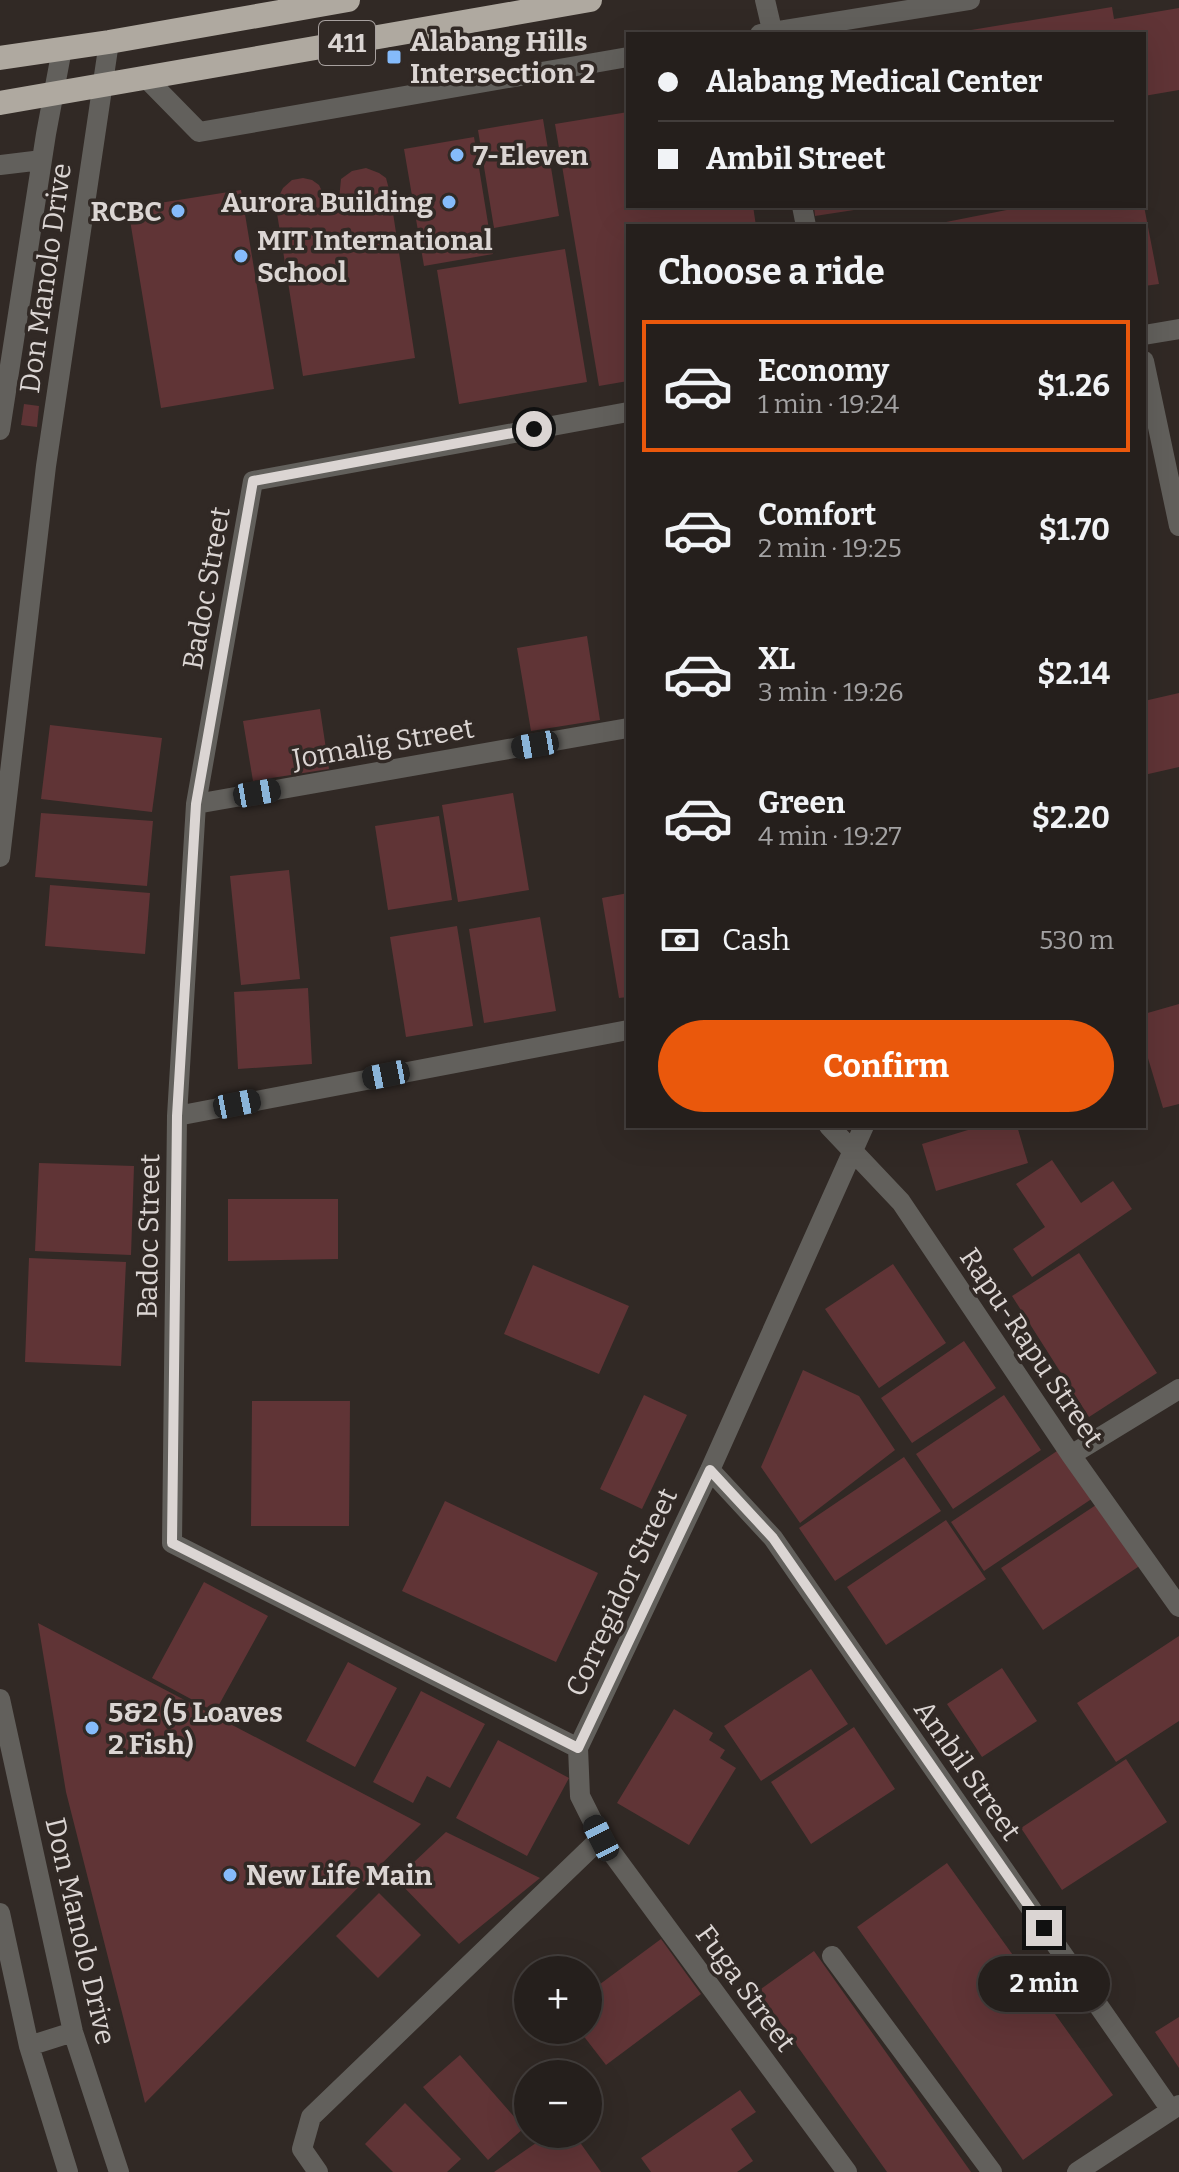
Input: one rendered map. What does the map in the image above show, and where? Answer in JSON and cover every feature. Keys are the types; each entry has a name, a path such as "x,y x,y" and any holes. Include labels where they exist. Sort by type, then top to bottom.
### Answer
{"highway":[{"name":"411","path":"0,58 348,0"},
{"name":"411","path":"0,103 590,0"}],"street":[{"path":"765,0 768,32"},
{"path":"774,32 970,0"},
{"name":"Don Manolo Drive","path":"0,857 46,466 109,42"},
{"name":"Don Manolo Drive","path":"0,430 62,49"},
{"path":"147,79 199,132 626,57"},
{"path":"0,165 42,160"},
{"path":"1146,335 1179,329"},
{"path":"1146,370 1179,526"},
{"name":"Badoc Street","path":"578,1748 172,1543 177,1116 196,804 253,481 626,412"},
{"name":"Jomalig Street","path":"196,804 626,728"},
{"path":"177,1116 626,1030"},
{"name":"Rapu-Rapu Street","path":"831,1128 901,1202 1071,1455 1179,1607"},
{"name":"Corregidor Street","path":"601,1838 580,1796 578,1748 710,1470 863,1128"},
{"path":"1071,1455 1179,1389"},
{"name":"Ambil Street","path":"710,1470 773,1538 1175,2107"},
{"name":"Don Manolo Drive","path":"0,1699 73,2032 119,2172"},
{"path":"318,2172 302,2149 311,2117 601,1838"},
{"name":"Fuga Street","path":"601,1838 847,2172"},
{"path":"0,1913 29,2046 68,2172"},
{"path":"832,1956 992,2172"},
{"path":"29,2046 73,2032"},
{"path":"1077,2172 1175,2107"}],"building":[{"path":"1112,7 1114,19 1179,8 1179,90 1146,96 1146,32 959,32"},
{"path":"626,112 626,208 753,208 756,224 626,224 626,381 599,386 555,124"},
{"path":"543,119 559,216 494,228 478,130"},
{"name":"Aurora Building","path":"474,137 493,254 424,266 404,149"},
{"path":"366,168 386,178 390,193 415,358 303,376 276,207 279,196 292,180 303,178 319,185 327,202 339,200 341,179 352,171"},
{"path":"241,190 274,389 161,408 128,208"},
{"path":"814,208 867,208 815,216"},
{"path":"1017,208 1144,208 1159,284 1146,286 1146,224 946,222"},
{"path":"565,249 587,382 459,404 437,270"},
{"path":"24,404 39,406 37,427 21,425"},
{"path":"587,636 600,720 531,731 517,648"},
{"path":"1179,693 1179,767 1146,775 1146,701"},
{"path":"320,709 329,769 253,781 243,721"},
{"path":"50,725 162,738 152,812 41,799"},
{"path":"513,793 529,890 458,902 442,805"},
{"path":"41,813 153,821 147,886 35,877"},
{"path":"439,816 452,900 388,910 375,826"},
{"path":"289,870 300,979 241,985 230,876"},
{"path":"50,885 150,893 145,954 45,946"},
{"path":"626,893 626,997 619,998 602,898"},
{"path":"540,917 556,1011 484,1023 469,929"},
{"path":"457,926 473,1026 406,1037 390,937"},
{"path":"308,988 312,1064 238,1069 234,992"},
{"path":"1179,1004 1179,1104 1163,1108 1146,1052 1146,1013"},
{"path":"974,1128 1018,1128 1028,1163 936,1191 922,1144"},
{"path":"1052,1160 1081,1203 1113,1181 1132,1209 1032,1277 1013,1249 1045,1227 1016,1184"},
{"path":"39,1163 134,1166 131,1255 35,1251"},
{"path":"228,1199 338,1199 338,1259 228,1261"},
{"path":"1079,1253 1157,1373 1089,1417 1012,1296"},
{"path":"29,1258 126,1262 121,1366 25,1362"},
{"path":"893,1264 946,1343 879,1388 825,1309"},
{"path":"533,1265 629,1306 599,1374 504,1334"},
{"path":"964,1341 996,1388 912,1443 881,1398"},
{"path":"803,1370 859,1396 895,1450 800,1523 761,1467"},
{"path":"644,1395 687,1415 642,1509 600,1489"},
{"path":"1004,1395 1041,1450 953,1509 916,1454"},
{"path":"252,1401 350,1401 349,1526 251,1526"},
{"path":"1060,1449 1093,1498 984,1571 951,1522"},
{"path":"904,1457 941,1511 835,1581 799,1528"},
{"path":"445,1501 598,1573 556,1662 402,1591"},
{"path":"1099,1503 1141,1565 1043,1630 1001,1568"},
{"path":"946,1520 986,1579 886,1645 847,1587"},
{"path":"204,1582 268,1616 215,1712 152,1678"},
{"name":"New Life Main","path":"38,1623 421,1824 145,2103 66,1792"},
{"path":"1179,1636 1179,1721 1116,1762 1077,1703"},
{"path":"348,1662 397,1688 355,1767 306,1741"},
{"path":"1002,1668 1037,1721 982,1757 947,1704"},
{"path":"811,1669 848,1724 761,1781 724,1726"},
{"path":"421,1691 485,1724 450,1788 427,1776 413,1803 373,1782"},
{"path":"674,1709 713,1733 709,1740 725,1750 720,1758 736,1768 689,1845 617,1803"},
{"path":"854,1727 895,1789 811,1844 771,1782"},
{"path":"498,1740 569,1778 527,1856 456,1818"},
{"path":"1126,1759 1167,1822 1062,1890 1021,1828"},
{"path":"446,1832 540,1878 459,1944 396,1879"},
{"path":"947,1863 1113,2095 1023,2160 857,1927"},
{"path":"379,1893 421,1935 378,1978 336,1936"},
{"path":"661,1939 701,1994 606,2065 590,2044 602,2044 602,1983"},
{"path":"814,1951 971,2172 887,2172 758,1991"},
{"path":"1179,2017 1179,2068 1155,2032"},
{"path":"460,2055 514,2117 514,2137 488,2160 423,2087"},
{"path":"740,2090 756,2112 731,2129 753,2161 737,2172 651,2172 641,2158"},
{"path":"405,2103 461,2159 447,2172 393,2172 365,2144"},
{"path":"529,2148 584,2148 601,2172 494,2172"}],"place":[{"name":"Alabang Hills Intersection 2","path":"394,57"},
{"name":"7-Eleven","path":"457,155"},
{"name":"Aurora Building","path":"449,202"},
{"name":"RCBC","path":"178,211"},
{"name":"MIT International School","path":"241,256"},
{"name":"5&2 (5 Loaves 2 Fish)","path":"92,1728"},
{"name":"New Life Main","path":"230,1875"}],"route":[{"path":"534,429 253,481 196,804 177,1116 172,1543 578,1748 710,1470 773,1538 1044,1928"}]}
